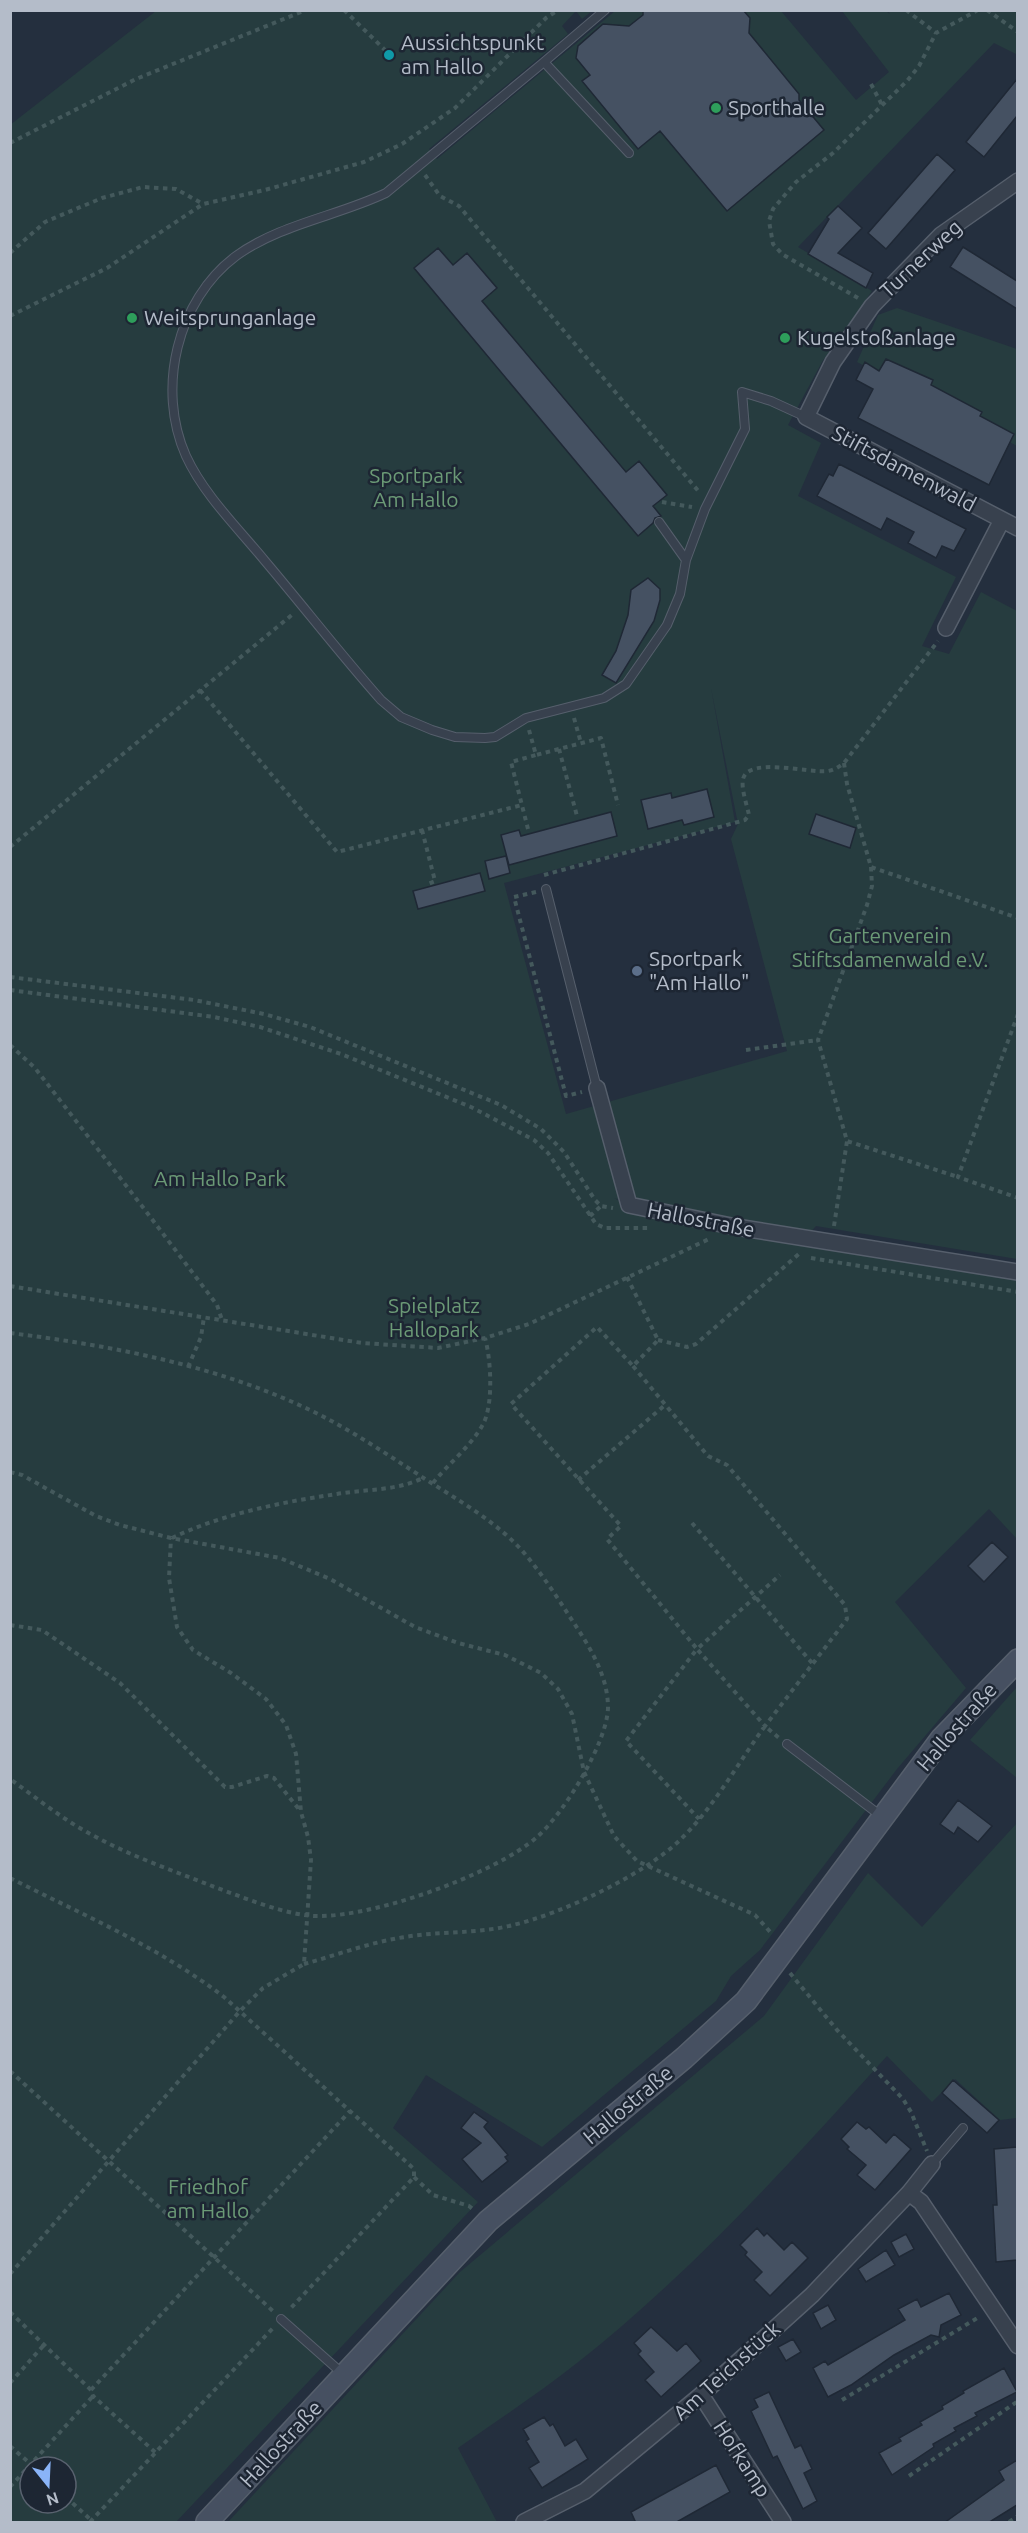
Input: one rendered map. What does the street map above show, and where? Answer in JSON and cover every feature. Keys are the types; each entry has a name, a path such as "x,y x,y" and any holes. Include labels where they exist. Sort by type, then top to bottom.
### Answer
{"main road":[{"name":"Hallostraße","path":"207,2523 488,2221 684,2058 746,2001 942,1738 1017,1660"}],"street":[{"name":"Turnerweg","path":"806,417 833,362 872,306 941,235 1017,181"},
{"name":"Stiftsdamenwald","path":"806,417 1017,528"},
{"name":"Stiftsdamenwald","path":"946,628 1002,520"},
{"name":"Hallostraße","path":"597,1088 629,1205 736,1227 1017,1272"},
{"name":"Am Teichstück","path":"524,2523 585,2491 701,2395 812,2295 909,2193 932,2164"},
{"path":"909,2193 921,2202 1017,2346"},
{"name":"Hofkamp","path":"701,2395 783,2523"}],"lane":[{"path":"605,10 420,167 386,193 362,204 258,241 235,257 202,293 178,342 172,381 178,433 186,456 199,480 217,503 365,682 401,717 455,737 485,738 495,737 526,718 604,698 626,684 667,625 680,594 686,560 706,506 745,429 742,392 771,401 806,417"},
{"path":"544,62 629,153"},
{"path":"659,522 686,560"},
{"path":"546,889 597,1088"},
{"path":"787,1744 883,1818"},
{"path":"932,2164 963,2128"},
{"path":"281,2319 345,2376"}],"path":[{"path":"10,143 136,79 306,10"},
{"path":"344,10 386,51"},
{"path":"10,316 107,268 203,204 265,190 364,162 402,144 455,108 546,18 558,10"},
{"path":"906,10 936,33"},
{"path":"872,306 782,254 773,244 769,221 773,209 796,182 833,153 919,66 936,33 978,10"},
{"path":"987,10 1017,32"},
{"path":"871,84 882,105"},
{"path":"420,167 440,196 459,206 706,506"},
{"path":"10,253 45,222 112,195 143,187 176,189 203,204"},
{"path":"662,502 706,506"},
{"path":"10,847 303,605"},
{"path":"597,1088 566,1096 514,897 546,889 543,875 745,820 749,815 742,781 745,774 755,768 766,766 826,772 844,763 934,648 946,628"},
{"path":"200,690 338,852 522,805"},
{"path":"571,705 581,743"},
{"path":"526,718 536,755"},
{"path":"528,829 511,762 581,743 601,738 618,805"},
{"path":"559,749 577,816"},
{"path":"831,1242 847,1140 818,1040 872,886 871,867 847,784 844,763"},
{"path":"422,830 435,881 428,884"},
{"path":"871,867 1017,918"},
{"path":"10,977 194,1000 310,1027 501,1105 541,1129 564,1152 601,1206 611,1208 629,1205"},
{"path":"10,990 214,1017 260,1027 341,1054 471,1107 534,1140 548,1153 596,1224 605,1228 657,1229"},
{"path":"958,1177 1017,1014"},
{"path":"746,1050 818,1040"},
{"path":"10,1045 35,1068 145,1210 217,1305 222,1320"},
{"path":"847,1140 1017,1198"},
{"path":"590,1216 601,1206"},
{"path":"10,1286 389,1346 438,1348 485,1338 529,1324 713,1237 699,1235"},
{"path":"658,1340 687,1347 696,1344 800,1253 858,1268 1017,1292"},
{"path":"627,1277 658,1340"},
{"path":"188,1367 201,1337 204,1317"},
{"path":"10,2274 240,2011 263,1988 304,1964 402,1937 512,1926 573,1904 617,1883 681,1839 699,1819 765,1726 847,1619 845,1605 727,1465 708,1456 633,1366 597,1327 511,1404 621,1526 607,1539 697,1649 765,1726 787,1744"},
{"path":"10,1333 96,1346 188,1367 269,1391 302,1405 433,1484 509,1538 525,1553 552,1590 597,1661 606,1687 608,1710 598,1747 557,1814 539,1836 491,1867 381,1909 342,1916 305,1916 254,1902 114,1846 62,1816 10,1779"},
{"path":"433,1484 482,1427 488,1414 489,1354 485,1338"},
{"path":"633,1366 658,1340"},
{"path":"578,1480 665,1405"},
{"path":"10,1472 42,1484 96,1516 171,1538 280,1558 330,1580 415,1627 458,1643 505,1655 541,1673 558,1689 572,1714 584,1772 614,1836 637,1861 755,1915 772,1933"},
{"path":"171,1538 204,1523 322,1496 407,1485 423,1478"},
{"path":"692,1523 812,1664"},
{"path":"171,1538 169,1578 177,1627 193,1650 231,1673 266,1700 286,1725 296,1755 301,1812 311,1860 305,1916 304,1964"},
{"path":"699,1819 626,1741 697,1649 780,1575"},
{"path":"10,1625 42,1630 120,1683 225,1787 267,1776 274,1778 301,1812"},
{"path":"10,1878 167,1957 195,1974 240,2011 414,2169 414,2177 91,2522 78,2509"},
{"path":"788,1968 837,2030 903,2099 923,2142"},
{"path":"10,2071 281,2319"},
{"path":"91,2390 350,2111"},
{"path":"414,2177 433,2195 469,2206 488,2221"},
{"path":"842,2400 992,2309"},
{"path":"10,2312 91,2390 93,2396 156,2453"},
{"path":"10,2383 43,2346"},
{"path":"42,2455 93,2396"},
{"path":"909,2476 1017,2401"},
{"path":"1009,2523 1017,2516"}],"green space":[{"path":"156,11 576,11 562,26 568,34 429,149 437,159 615,11 781,11 856,100 889,72 842,11 886,11 890,14 888,11 1017,11 1016,54 994,43 798,247 872,291 822,362 788,425 821,443 798,496 956,577 922,646 949,654 981,592 1017,611 1017,1259 816,1226 808,1235 648,1210 614,1198 630,1207 1017,1276 1017,1539 989,1509 895,1602 966,1688 897,1769 760,1950 731,1976 716,2001 542,2147 426,2075 393,2128 478,2202 176,2522 11,2522 10,125","holes":["711,688 738,824 731,839 787,1051 566,1114 504,883 735,822"]},
{"path":"576,11 592,11 582,19"},
{"path":"897,308 1017,349 1017,446 857,362 878,315"},
{"path":"1017,1687 1017,1778 970,1740"},
{"path":"1017,1823 1017,2118 1000,2120 955,2079 932,2102 887,2056 776,2177 659,2293 563,2374 458,2448 497,2522 228,2522 460,2272 764,2016 868,1873 922,1927"}],"building":[{"name":"Sporthalle","path":"643,10 743,10 750,18 749,33 799,94 799,100 824,130 727,211 660,131 638,149 582,81 590,75 576,58 578,46 603,24 629,26 643,15"},
{"path":"1017,79 1017,116 984,157 966,142"},
{"path":"937,154 955,170 886,249 868,233"},
{"path":"838,206 862,228 838,253 873,273 866,288 808,254 829,219 827,217"},
{"path":"963,247 1017,281 1017,309 950,267"},
{"path":"438,248 453,265 467,253 497,288 482,301 626,472 639,461 667,495 653,506 661,516 655,518 653,523 638,536 414,268"},
{"path":"886,359 933,380 931,385 982,412 980,416 1014,434 989,485 858,418 873,389 856,380 865,362 879,371"},
{"path":"839,464 966,529 954,551 942,546 936,558 908,543 914,532 887,518 881,530 817,496 829,474 833,476"},
{"path":"648,578 660,589 660,600 654,621 616,683 602,675 616,651 628,615 631,590"},
{"path":"707,789 714,817 684,825 682,820 648,829 641,800 671,793 672,798"},
{"path":"611,812 617,836 509,865 501,835 519,830 521,836"},
{"path":"816,814 856,828 850,848 809,834"},
{"path":"506,856 510,873 489,879 485,861"},
{"path":"480,873 485,891 418,909 413,891"},
{"path":"992,1542 1008,1557 984,1582 968,1566"},
{"path":"958,1800 992,1826 978,1842 958,1827 954,1834 940,1824"},
{"path":"953,2080 999,2120 987,2133 942,2093"},
{"path":"474,2112 488,2122 484,2127 508,2155 505,2157 508,2161 482,2182 462,2159 481,2143 461,2128"},
{"path":"857,2122 866,2129 869,2127 886,2143 894,2134 911,2149 875,2190 857,2175 866,2165 847,2149 849,2147 841,2139"},
{"path":"1017,2147 1017,2260 996,2262 993,2205 997,2205 994,2149"},
{"path":"757,2228 764,2236 767,2233 784,2250 792,2242 808,2258 770,2296 754,2280 762,2272 745,2255 747,2252 740,2245"},
{"path":"906,2234 914,2249 899,2257 891,2242"},
{"path":"886,2250 895,2265 866,2282 858,2269"},
{"path":"949,2293 961,2315 941,2325 939,2337 931,2335 894,2355 851,2385 828,2397 813,2368 825,2361 828,2365 905,2320 898,2309 917,2299 921,2307"},
{"path":"828,2305 836,2320 821,2329 813,2313"},
{"path":"651,2327 677,2351 686,2343 701,2361 661,2397 645,2380 654,2372 638,2354 641,2351 634,2343"},
{"path":"793,2339 801,2352 786,2361 778,2347"},
{"path":"1004,2368 1017,2392 975,2413 977,2416 954,2428 956,2431 933,2444 934,2447 892,2475 879,2453 901,2441 899,2438 922,2425 920,2422 943,2409 942,2406 964,2393 963,2391"},
{"path":"769,2392 795,2448 801,2445 812,2469 804,2473 817,2501 803,2509 777,2456 773,2458 751,2411 758,2407 754,2399"},
{"path":"544,2417 550,2426 553,2424 565,2446 576,2439 588,2459 542,2488 529,2468 539,2462 526,2441 529,2439 523,2429"},
{"path":"1017,2460 1017,2505 988,2523 944,2523 1004,2480 999,2471"},
{"path":"716,2465 730,2492 675,2523 636,2523 631,2512"}],"place":[{"name":"Aussichtspunkt am Hallo","path":"389,55"},
{"name":"Sporthalle","path":"716,108"},
{"name":"Weitsprunganlage","path":"132,318"},
{"name":"Kugelstoßanlage","path":"785,338"},
{"name":"Sportpark \"Am Hallo\"","path":"637,971"}],"park label":[{"name":"Sportpark Am Hallo","path":"416,488"},
{"name":"Gartenverein Stiftsdamenwald e.V.","path":"890,948"},
{"name":"Am Hallo Park","path":"220,1179"},
{"name":"Spielplatz Hallopark","path":"434,1318"},
{"name":"Friedhof am Hallo","path":"208,2199"}]}
